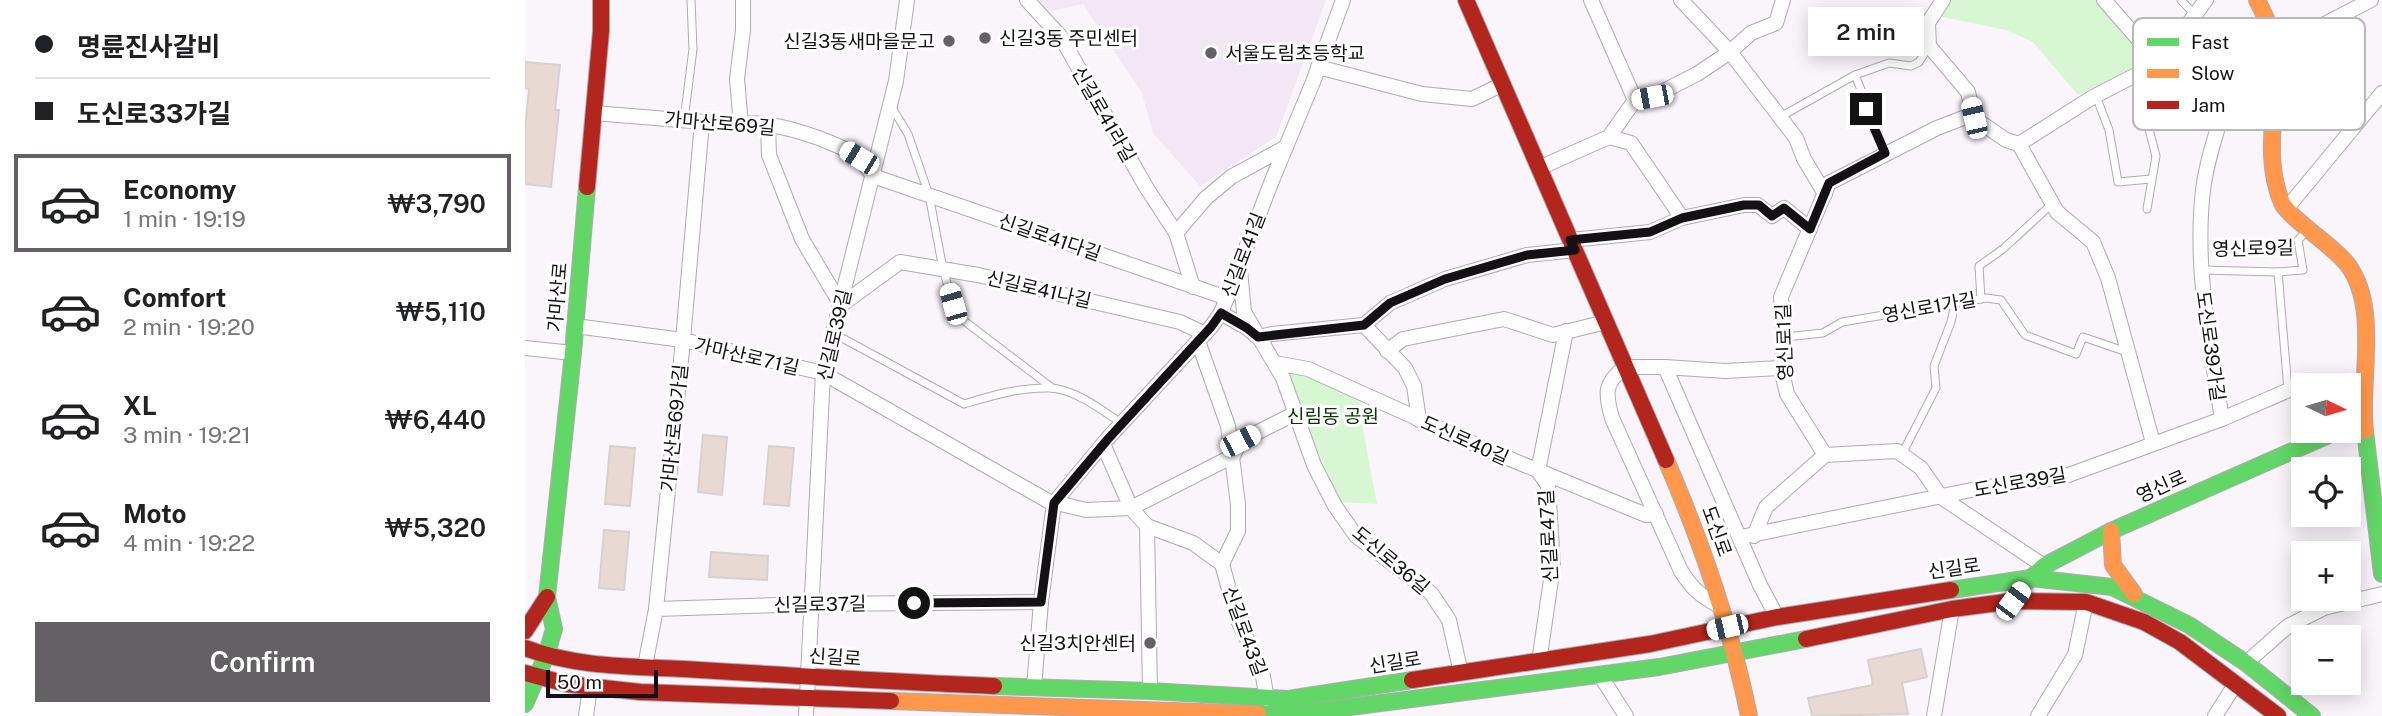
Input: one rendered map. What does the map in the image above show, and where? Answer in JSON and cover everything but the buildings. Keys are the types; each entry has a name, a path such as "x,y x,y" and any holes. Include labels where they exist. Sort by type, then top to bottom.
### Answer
{"main road":[{"name":"가마산로","path":"525,704 531,675 546,656 554,629 547,597 573,353 601,32 601,0"},
{"name":"도신로","path":"1466,0 1683,499 1736,654 1749,716"},
{"name":"영신로9길","path":"2257,0 2266,18"},
{"name":"영신로9길","path":"2273,130 2272,159 2283,205 2347,263 2361,287 2365,315 2358,373"},
{"name":"영신로9길","path":"2361,407 2375,454 2382,574"},
{"path":"2361,421 2382,412"},
{"name":"영신로","path":"2013,601 2044,566 2111,531 2311,443"},
{"path":"2111,531 2115,572 2137,598"},
{"name":"신길로","path":"525,648 571,661 809,677 1150,691 1267,699 1308,697 1539,662 1650,644 1777,617 2031,578 2112,587 2137,598 2189,625 2246,663 2312,716"},
{"name":"가마산로","path":"525,631 547,597"},
{"name":"신길로","path":"531,675 590,687 640,692 807,698 931,710 1300,714 1599,676 1736,654 1952,609 2013,601 2086,602 2144,622 2180,642 2277,716"}],"street":[{"path":"741,125 737,79 743,30 743,0"},
{"name":"신길로39길","path":"806,716 823,373 896,81 907,0"},
{"name":"신길로41라길","path":"1027,0 1061,37 1146,187 1176,233 1193,287"},
{"name":"신길로41길","path":"1054,503 1103,444 1221,313 1343,0"},
{"path":"1591,0 1635,100"},
{"path":"1681,0 1730,52 1796,138 1804,159 1825,194"},
{"path":"1539,168 1609,137 1635,100 1652,97 1697,74 1730,52 1751,33 1776,23 1783,0"},
{"path":"2104,0 2133,33"},
{"path":"2193,18 2206,0"},
{"path":"2337,18 2371,0"},
{"path":"1941,4 1928,23 1929,46 1968,92 1974,118 2006,140 2019,144 2057,212 2093,242 2108,278 2153,443"},
{"path":"1318,67 1422,94 1472,99 1503,84"},
{"path":"2019,144 2096,95 2133,76"},
{"path":"2365,114 2382,93"},
{"name":"가마산로69길","path":"594,113 741,125 751,122 806,133 859,158 873,176"},
{"name":"영신로1길","path":"1825,455 1787,394 1781,368 1784,337 1781,297 1829,183 1937,128 1963,118 1974,118"},
{"name":"가마산로69가길","path":"656,609 702,122"},
{"path":"768,125 769,155 802,239 841,305"},
{"name":"도신로39가길","path":"2218,130 2203,188 2200,239 2202,296 2222,419"},
{"path":"2287,208 2351,130"},
{"path":"1609,137 1631,143 1682,218"},
{"path":"1176,233 1206,198 1231,177 1286,147"},
{"name":"신길로41다길","path":"873,176 1227,298"},
{"path":"1258,337 1364,325 1390,303 1445,279 1527,255 1650,232 1682,218 1744,205 1759,205 1772,216 1784,208 1810,229"},
{"name":"신길로41나길","path":"841,305 900,262 978,275 1179,322 1201,337"},
{"name":"도신로36길","path":"1240,265 1244,313 1258,337"},
{"name":"도신로36길","path":"1221,313 1247,328 1265,344 1289,391 1314,465 1335,506 1356,536 1431,593 1449,620 1461,673"},
{"path":"1388,351 1403,339 1504,319 1553,335 1606,322"},
{"path":"1364,325 1405,368 1414,386 1419,420"},
{"name":"가마산로71길","path":"575,326 683,341 823,373 1054,503"},
{"name":"신길로47길","path":"1539,662 1553,566 1548,485 1538,471 1566,331"},
{"name":"신길로43길","path":"1201,337 1228,426 1238,504 1238,531 1222,564"},
{"path":"525,348 573,353"},
{"name":"도신로40길","path":"1275,363 1308,369 1538,471 1646,515 1656,514"},
{"path":"1720,606 1691,588 1623,445 1610,411 1607,392 1609,382 1625,367 1725,371 1781,368"},
{"path":"1665,367 1747,536 1760,585 1777,617"},
{"name":"도신로39길","path":"1747,536 1981,488 2063,477 2291,392"},
{"path":"1034,687 1041,602 1054,503 1086,510 1131,508 1233,456 1240,441 1296,413"},
{"name":"신길로43길","path":"1103,444 1131,508 1147,526 1193,543 1222,564 1237,618 1262,671 1267,699"},
{"path":"1825,455 1897,451 1921,468 1941,496 2044,566"},
{"name":"도신로","path":"1747,536 1766,507 1825,455"},
{"path":"1147,526 1150,691"},
{"path":"2246,663 2287,626 2324,608 2382,594"},
{"name":"신길로37길","path":"656,609 812,604 1041,602"},
{"path":"2038,716 2075,655 2086,602"},
{"path":"645,666 656,609"},
{"path":"1934,716 1952,609"},
{"path":"1599,676 1626,716"},
{"path":"2215,716 2235,683"},
{"path":"586,716 590,687"}],"lane":[{"path":"684,120 693,48 691,0"},
{"path":"2181,0 2195,15"},
{"path":"1780,117 1855,75 1889,62 1911,66 1919,62 1929,46"},
{"path":"1855,75 1885,153"},
{"path":"2096,95 2109,130 2118,182 2151,179"},
{"path":"890,105 908,134 929,195 943,269 953,304 963,320 1051,387 1084,399 1122,423"},
{"path":"2147,209 2156,156 2149,130"},
{"path":"1981,299 1979,266 2003,249 2053,203"},
{"name":"영신로9길","path":"2201,270 2303,271 2298,240 2309,227"},
{"name":"도신로39길","path":"2278,272 2293,373"},
{"name":"영신로1가길","path":"1784,337 1823,333 1842,322 1981,299 2001,300 2025,335 2076,354 2083,337 2127,352"},
{"path":"1902,454 1936,388 1934,366 1951,322 1955,303"},
{"path":"833,333 964,404 1001,393 1051,387"}],"shaded area":[{"name":"서울도림초등학교","path":"1031,0 1326,0 1276,137 1200,186 1153,133 1142,93 1083,4 1042,13"}],"green space":[{"path":"1950,0 2099,0 2133,42 2133,68 2078,95 2033,42 2006,30 1938,16"},
{"name":"신림동 공원","path":"1282,368 1363,399 1359,409 1377,504 1340,502"}],"traffic: fast":[{"path":"525,704 546,656 554,629 547,597 573,353 587,187"},
{"path":"2365,431 2382,574"},
{"path":"2027,582 2044,566 2111,531 2311,443"},
{"path":"1951,590 2031,578 2112,587 2189,625 2246,663 2312,716"},
{"path":"1258,714 1289,715 1659,667 1806,639"},
{"path":"994,686 1288,699 1412,680"}],"traffic: slow":[{"path":"2257,0 2266,18"},
{"path":"2273,130 2273,165 2282,203 2294,217 2342,258 2358,283 2366,323 2365,431"},
{"path":"1666,460 1714,586 1749,716"},
{"path":"2111,531 2113,565 2134,594"},
{"path":"891,701 1258,714"}],"traffic: jam":[{"path":"587,187 601,31 601,0"},
{"path":"1466,0 1666,460"},
{"path":"1412,680 1650,644 1777,617 1951,590"},
{"path":"525,631 547,597"},
{"path":"1806,639 1952,609 2013,601 2086,602 2144,622 2180,642 2278,716"},
{"path":"525,648 567,660 611,665 994,686"},
{"path":"525,673 567,684 640,692 891,701"}],"place":[{"name":"신길3동 주민센터","path":"985,38"},
{"name":"신길3동새마을문고","path":"949,41"},
{"name":"서울도림초등학교","path":"1211,53"},
{"name":"신길3치안센터","path":"1150,643"}],"route":[{"path":"914,603 1041,602 1054,503 1221,313 1258,337 1364,325 1390,303 1445,279 1527,255 1575,250 1570,240 1650,232 1682,218 1744,205 1759,205 1772,216 1784,208 1810,229 1829,183 1885,153 1866,109"}]}
